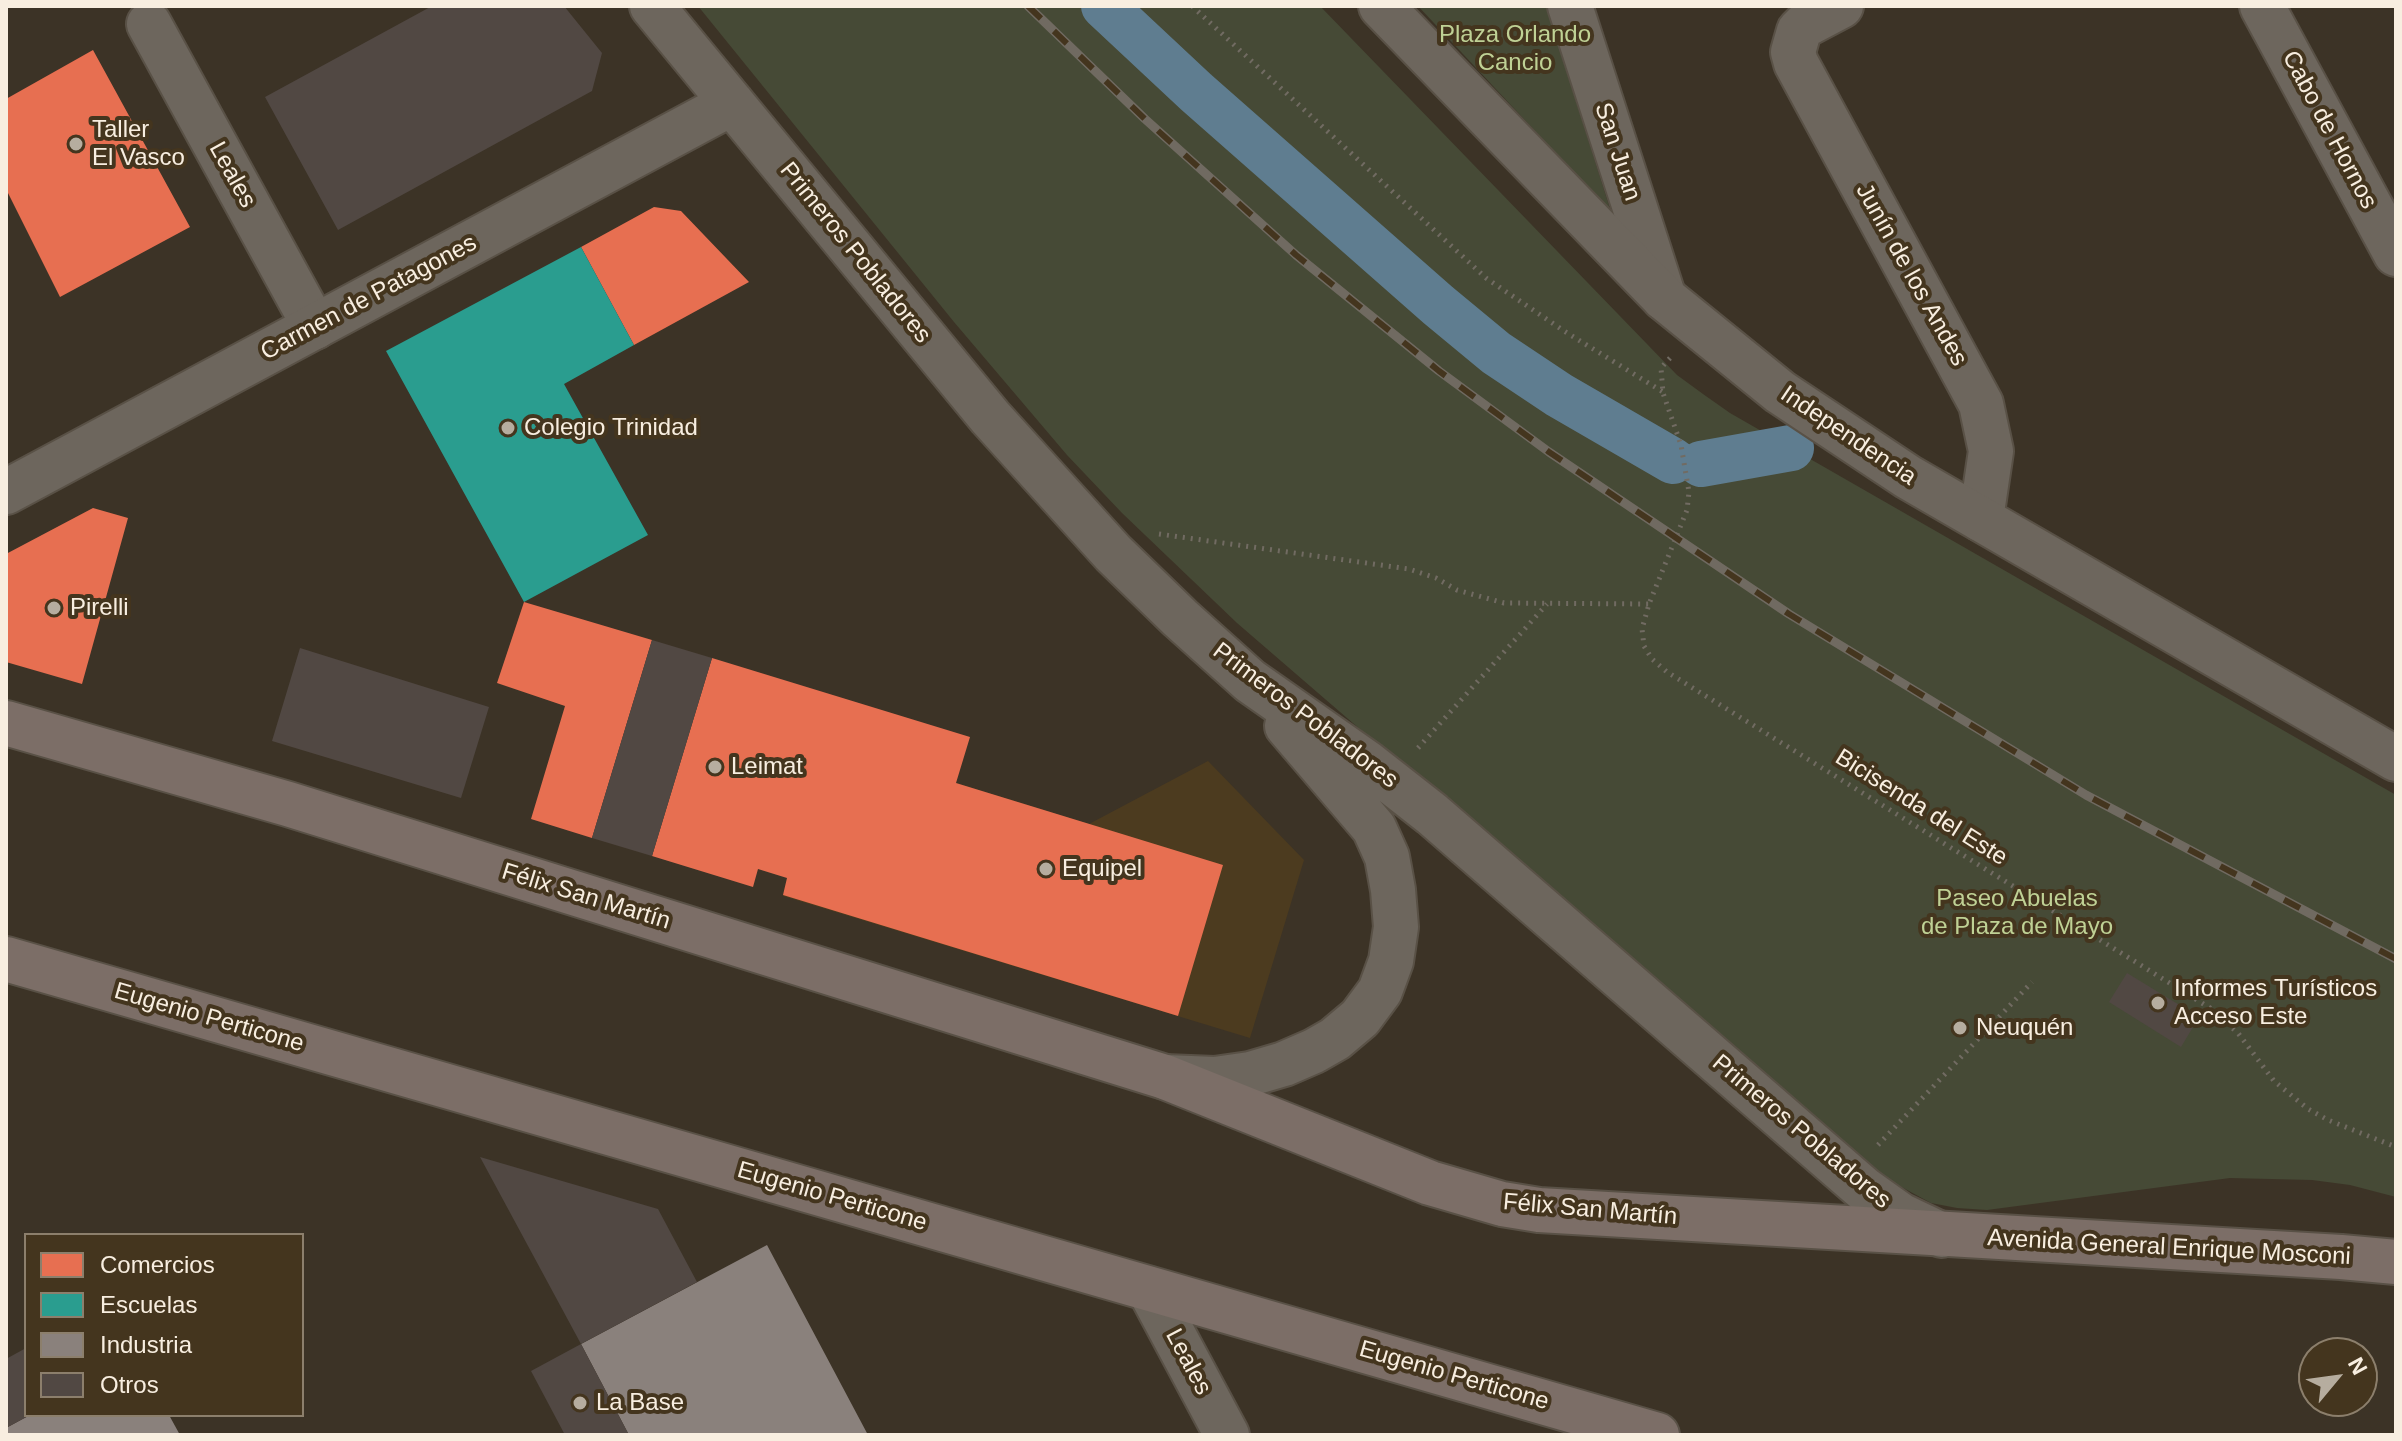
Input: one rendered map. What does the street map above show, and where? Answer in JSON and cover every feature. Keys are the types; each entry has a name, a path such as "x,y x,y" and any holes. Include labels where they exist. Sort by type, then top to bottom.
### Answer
{"highway":[{"name":"Félix San Martín","path":"6,723 288,804 1165,1077 1430,1183 1502,1204 1539,1210 1942,1235"},
{"name":"Eugenio Perticone","path":"6,959 1657,1435"},
{"name":"Avenida General Enrique Mosconi","path":"1942,1235 2396,1262"}],"main road":[{"name":"Primeros Pobladores","path":"652,6 990,417 1113,553 1250,681 1367,763 1432,814 1865,1190 1900,1215 1942,1235"},
{"name":"Independencia","path":"1381,6 1664,298 1780,392 1908,477 2396,759"},
{"name":"San Juan","path":"1570,6 1664,298"},
{"name":"Junín de los Andes","path":"1841,6 1805,25 1799,31 1793,52 1801,74 1981,404 1991,451 1981,519"},
{"name":"Cabo de Hornos","path":"2262,6 2396,254"},
{"name":"Leales","path":"149,24 315,327"},
{"name":"Carmen de Patagones","path":"6,492 732,103"},
{"name":"Félix San Martín","path":"1165,1077 1215,1079 1250,1074 1314,1051 1335,1039 1360,1018 1380,991 1391,961 1396,927 1393,890 1387,857 1374,828 1250,681"},
{"name":"Leales","path":"1149,1289 1227,1435"}],"path":[{"name":"Bicisenda del Este","path":"1192,6 1486,278 1663,393 1681,445 1689,492 1687,510 1642,629 1644,646 1652,659 1667,672 2210,1008 2238,1033 2274,1081 2308,1109 2396,1147"},
{"path":"1163,544 1151,533 1409,569 1478,597 1504,603 1649,604"},
{"path":"1408,759 1548,603"},
{"path":"1869,1154 2032,982"}],"shaded area":[{"name":"Equipel","path":"843,698 956,783 1089,824 1208,761 1304,860 1250,1038 783,896"}],"green space":[{"name":"Paseo Abuelas de Plaza de Mayo","path":"698,6 1320,6 1677,375 1730,413 2396,795 2396,1197 2350,1185 2312,1180 2230,1178 1987,1210 1931,1203 1883,1177 1853,1155 1237,623 1122,513 1067,455 954,322"},
{"name":"Plaza Orlando Cancio","path":"1418,6 1546,6 1611,212"}],"building: Comercios":[{"name":"Taller El Vasco","path":"93,50 190,227 60,297 6,189 6,99"},
{"path":"654,207 681,211 749,282 634,345 581,247"},
{"name":"Pirelli","path":"93,508 128,518 82,684 6,662 6,554"},
{"path":"524,602 652,640 592,838 531,819 565,706 497,683"},
{"name":"Equipel","path":"712,658 970,737 956,783 1223,865 1178,1016 783,895 787,878 758,869 753,887 652,856"}],"building: Escuelas":[{"name":"Colegio Trinidad","path":"581,247 634,345 564,384 648,535 524,602 386,351"}],"building: Industria":[{"path":"767,1245 868,1435 629,1435 581,1344"},
{"path":"26,1417 170,1417 180,1435 6,1435 6,1428"}],"building: Otros":[{"path":"432,6 564,6 602,53 592,91 338,230 265,97"},
{"path":"652,640 712,658 652,856 592,838"},
{"path":"300,648 489,707 461,798 272,741"},
{"path":"2127,973 2199,1017 2181,1047 2109,1002"},
{"path":"480,1157 658,1209 697,1282 581,1344"},
{"name":"La Base","path":"581,1344 629,1435 565,1435 531,1371"},
{"path":"24,1349 26,1417 6,1428 6,1359"}],"waterway":[{"path":"1104,6 1196,92 1496,353 1559,395 1673,461"},
{"path":"1701,464 1791,448"}],"railway":[{"path":"1028,6 1145,119 1296,255 1439,371 1549,452 1789,614 2086,795 2396,959"}],"place":[{"name":"Taller El Vasco","path":"76,144"},
{"name":"Colegio Trinidad","path":"508,428"},
{"name":"Pirelli","path":"54,608"},
{"name":"Leimat","path":"715,767"},
{"name":"Equipel","path":"1046,869"},
{"name":"Informes Turísticos Acceso Este","path":"2158,1003"},
{"name":"Neuquén","path":"1960,1028"},
{"name":"La Base","path":"580,1403"}]}
